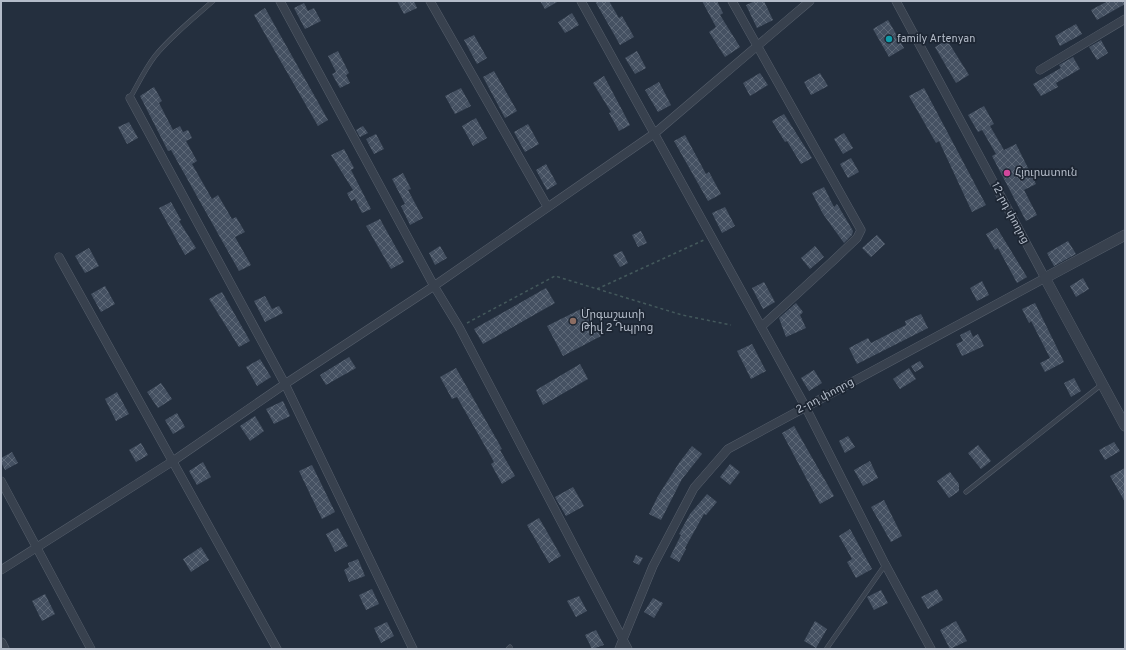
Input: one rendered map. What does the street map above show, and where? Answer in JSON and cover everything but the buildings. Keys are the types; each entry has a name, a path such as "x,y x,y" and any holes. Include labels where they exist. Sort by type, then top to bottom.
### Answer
{"street":[{"path":"280,1 434,286 459,327 628,649"},
{"path":"430,1 547,206"},
{"path":"581,1 805,406 885,564 931,649"},
{"path":"732,1 861,230 858,238 761,327"},
{"path":"1,570 173,461 434,286 654,133 810,1"},
{"name":"12-րդ փողոց","path":"896,1 1102,384 1122,413 1125,426"},
{"path":"1040,70 1125,19"},
{"path":"130,98 286,384 413,649"},
{"name":"2-րդ փողոց","path":"619,649 622,638 653,566 694,488 728,449 805,406 1125,235"},
{"path":"59,257 277,649"},
{"path":"1,481 91,649"},
{"path":"1,643 4,649"}],"lane":[{"path":"130,98 145,71 156,56 178,32 213,1"},
{"path":"966,492 1102,384"},
{"path":"827,648 885,564"}],"path":[{"path":"596,290 711,236"},
{"path":"459,327 555,276 596,290 682,315 731,325"}],"place":[{"name":"family Artenyan","path":"889,39"},
{"name":"Հյուրատուն","path":"1007,173"},
{"name":"Մրգաշատի Թիվ 2 Դպրոց","path":"573,321"}]}
